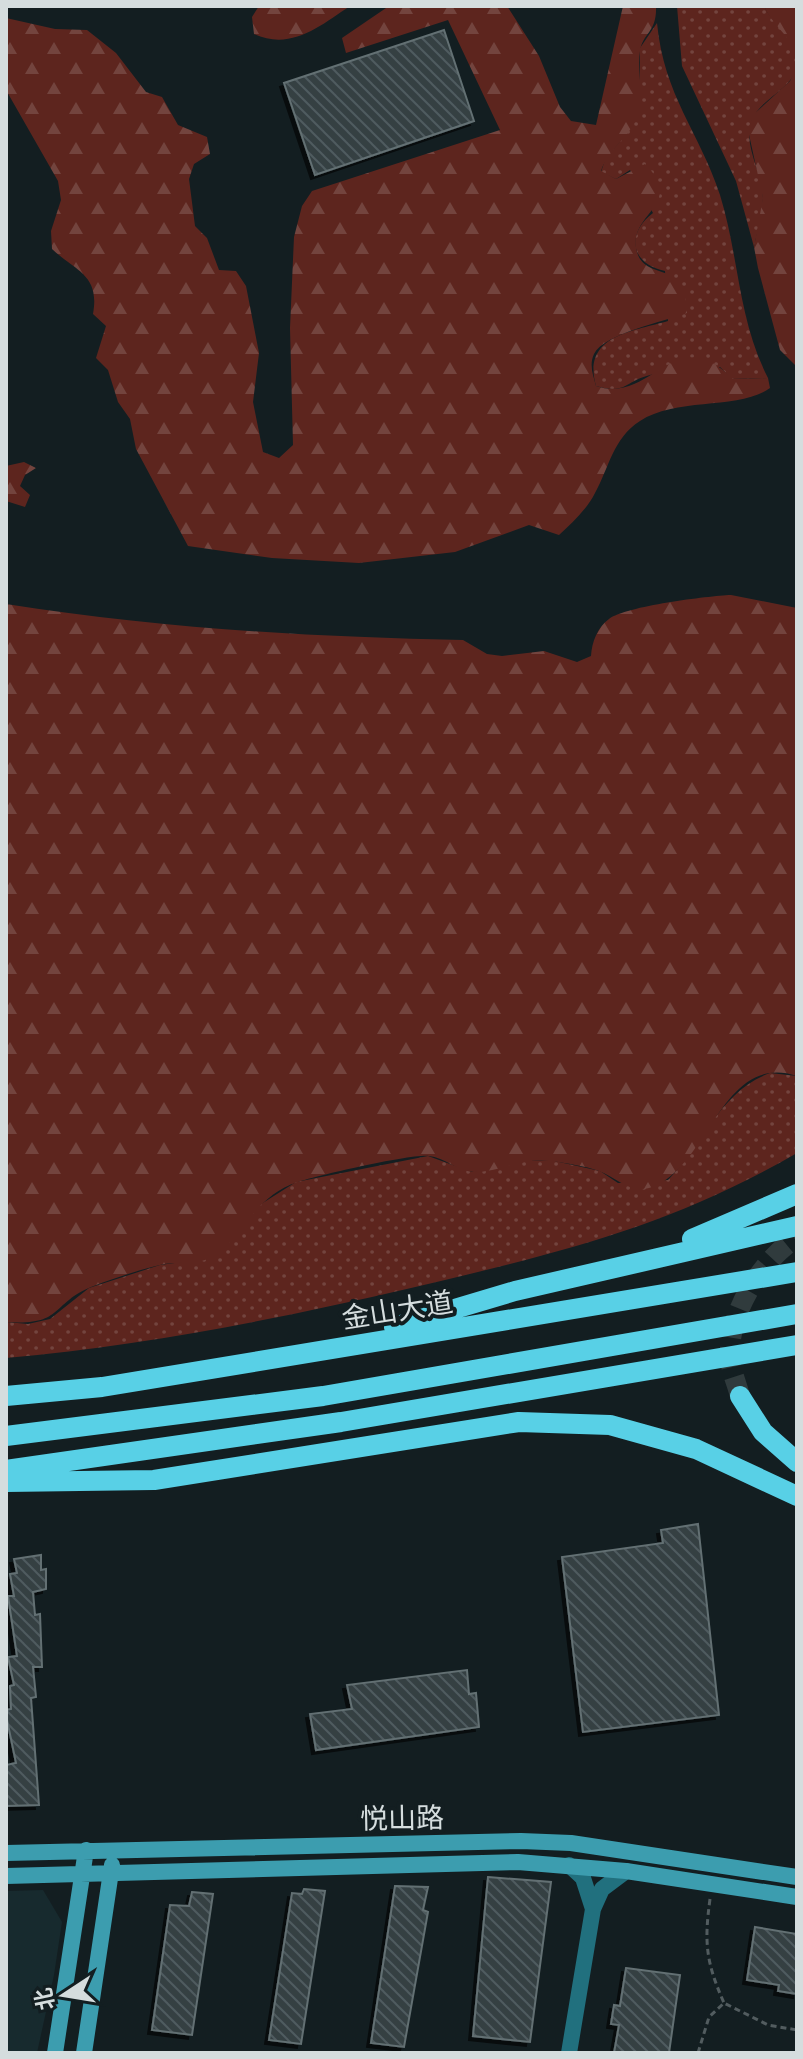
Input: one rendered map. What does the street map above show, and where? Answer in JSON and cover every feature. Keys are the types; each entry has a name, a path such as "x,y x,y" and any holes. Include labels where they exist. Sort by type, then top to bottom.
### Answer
{"highway":[{"path":"648,1258 797,1194"},
{"path":"316,1351 515,1291 797,1226"},
{"name":"金山大道","path":"6,1396 102,1387 797,1272"},
{"path":"6,1436 323,1396 797,1314"},
{"path":"6,1470 357,1419 797,1345"},
{"path":"740,1396 763,1432 797,1462"},
{"path":"6,1482 154,1480 519,1422 610,1425 696,1449 797,1496"}],"main road":[{"name":"悦山路","path":"6,1853 571,1843 797,1877"},
{"path":"84,2053 114,1849"},
{"path":"55,2053 86,1850"},
{"name":"悦山路","path":"6,1876 518,1862 626,1871 797,1897"}],"street":[{"path":"569,1865 583,1878 593,1909"},
{"path":"569,2053 593,1909 602,1889 626,1871"}],"path":[{"path":"710,1899 705,1936 708,1966 724,2003 768,2025 797,2030"},
{"path":"698,2053 709,2017 724,2003"}],"shaded area":[{"path":"43,1890 62,1922 37,2053 6,2053 6,1891"}],"green space":[{"path":"259,6 350,6 305,34 280,40 254,34 252,17"},
{"path":"389,6 507,6 539,56 560,107 571,121 596,125 623,6 656,6 654,22 640,51 638,114 601,171 616,179 645,164 656,178 660,190 658,200 640,228 636,239 637,252 649,267 674,277 680,284 687,313 622,334 600,347 592,362 596,386 616,389 633,384 678,360 695,357 712,363 733,379 768,378 770,388 743,399 672,409 640,421 618,445 588,505 559,535 529,525 455,552 359,563 272,558 188,546 136,449 130,419 118,402 108,370 96,358 106,326 93,314 90,282 52,249 51,231 61,200 58,181 6,90 6,18 55,29 87,30 116,53 146,92 162,97 178,125 207,137 210,154 194,164 189,179 195,226 207,238 219,270 236,271 246,286 259,353 253,402 263,452 279,458 293,445 290,328 294,237 302,206 312,191 500,130 448,20 346,53 342,38"},
{"path":"677,6 764,6 795,50 797,67 793,76 763,104 752,120 751,149 763,198 754,247 736,181 682,66"},
{"path":"764,6 797,6 797,56 790,42"},
{"path":"657,23 674,93 720,195 751,334 768,378 732,379 720,367 658,373 614,389 596,386 596,356 603,346 625,333 668,321 665,271 645,262 636,247 638,230 653,213 630,170 616,179 601,172 606,157 619,143 640,96 640,48"},
{"path":"797,65 797,367 780,350 758,268 754,247 763,198 748,130 753,115 790,81"},
{"path":"24,462 36,468 25,475 20,486 30,495 25,507 6,501 6,466"},
{"path":"731,595 797,608 797,1076 771,1073 750,1081 732,1096 687,1160 669,1177 649,1188 623,1184 594,1169 541,1160 474,1172 429,1156 365,1166 298,1182 282,1189 258,1208 230,1242 208,1259 134,1272 91,1287 38,1321 6,1322 6,604 234,630 463,640 487,654 502,656 544,651 577,662 591,656 598,631 618,614 668,602"},
{"path":"770,1073 797,1076 797,1153 749,1179 656,1220 514,1263 311,1310 159,1339 6,1358 6,1322 28,1324 50,1319 89,1288 160,1265 182,1262 241,1225 258,1206 296,1182 428,1156 472,1172 525,1161 550,1160 600,1171 618,1183 668,1180 725,1105 753,1081"}],"building":[{"path":"444,30 474,121 315,175 284,83"},
{"path":"698,1524 719,1715 583,1732 562,1557 663,1543 661,1530"},
{"path":"41,1555 41,1570 46,1569 46,1589 33,1592 35,1615 40,1614 42,1667 33,1667 36,1697 31,1698 39,1805 6,1806 6,1765 16,1763 6,1715 6,1710 11,1709 10,1686 14,1685 8,1657 17,1656 8,1596 14,1596 10,1574 17,1573 14,1559"},
{"path":"467,1670 469,1694 476,1693 479,1727 316,1750 310,1714 352,1709 347,1685"},
{"path":"488,1877 551,1882 530,2042 473,2036"},
{"path":"395,1886 428,1887 423,1910 428,1912 404,2047 371,2043"},
{"path":"304,1889 325,1891 301,2044 269,2040 292,1893 302,1894"},
{"path":"192,1892 213,1894 192,2035 152,2030 170,1905 189,1906"},
{"path":"755,1927 797,1934 797,1994 778,1991 779,1985 747,1980"},
{"path":"626,1968 680,1975 669,2053 614,2053 619,2025 611,2024 614,2005 620,2006"}],"tunnel":[{"path":"740,1396 730,1359 734,1324 740,1307 759,1274 797,1237"}]}
